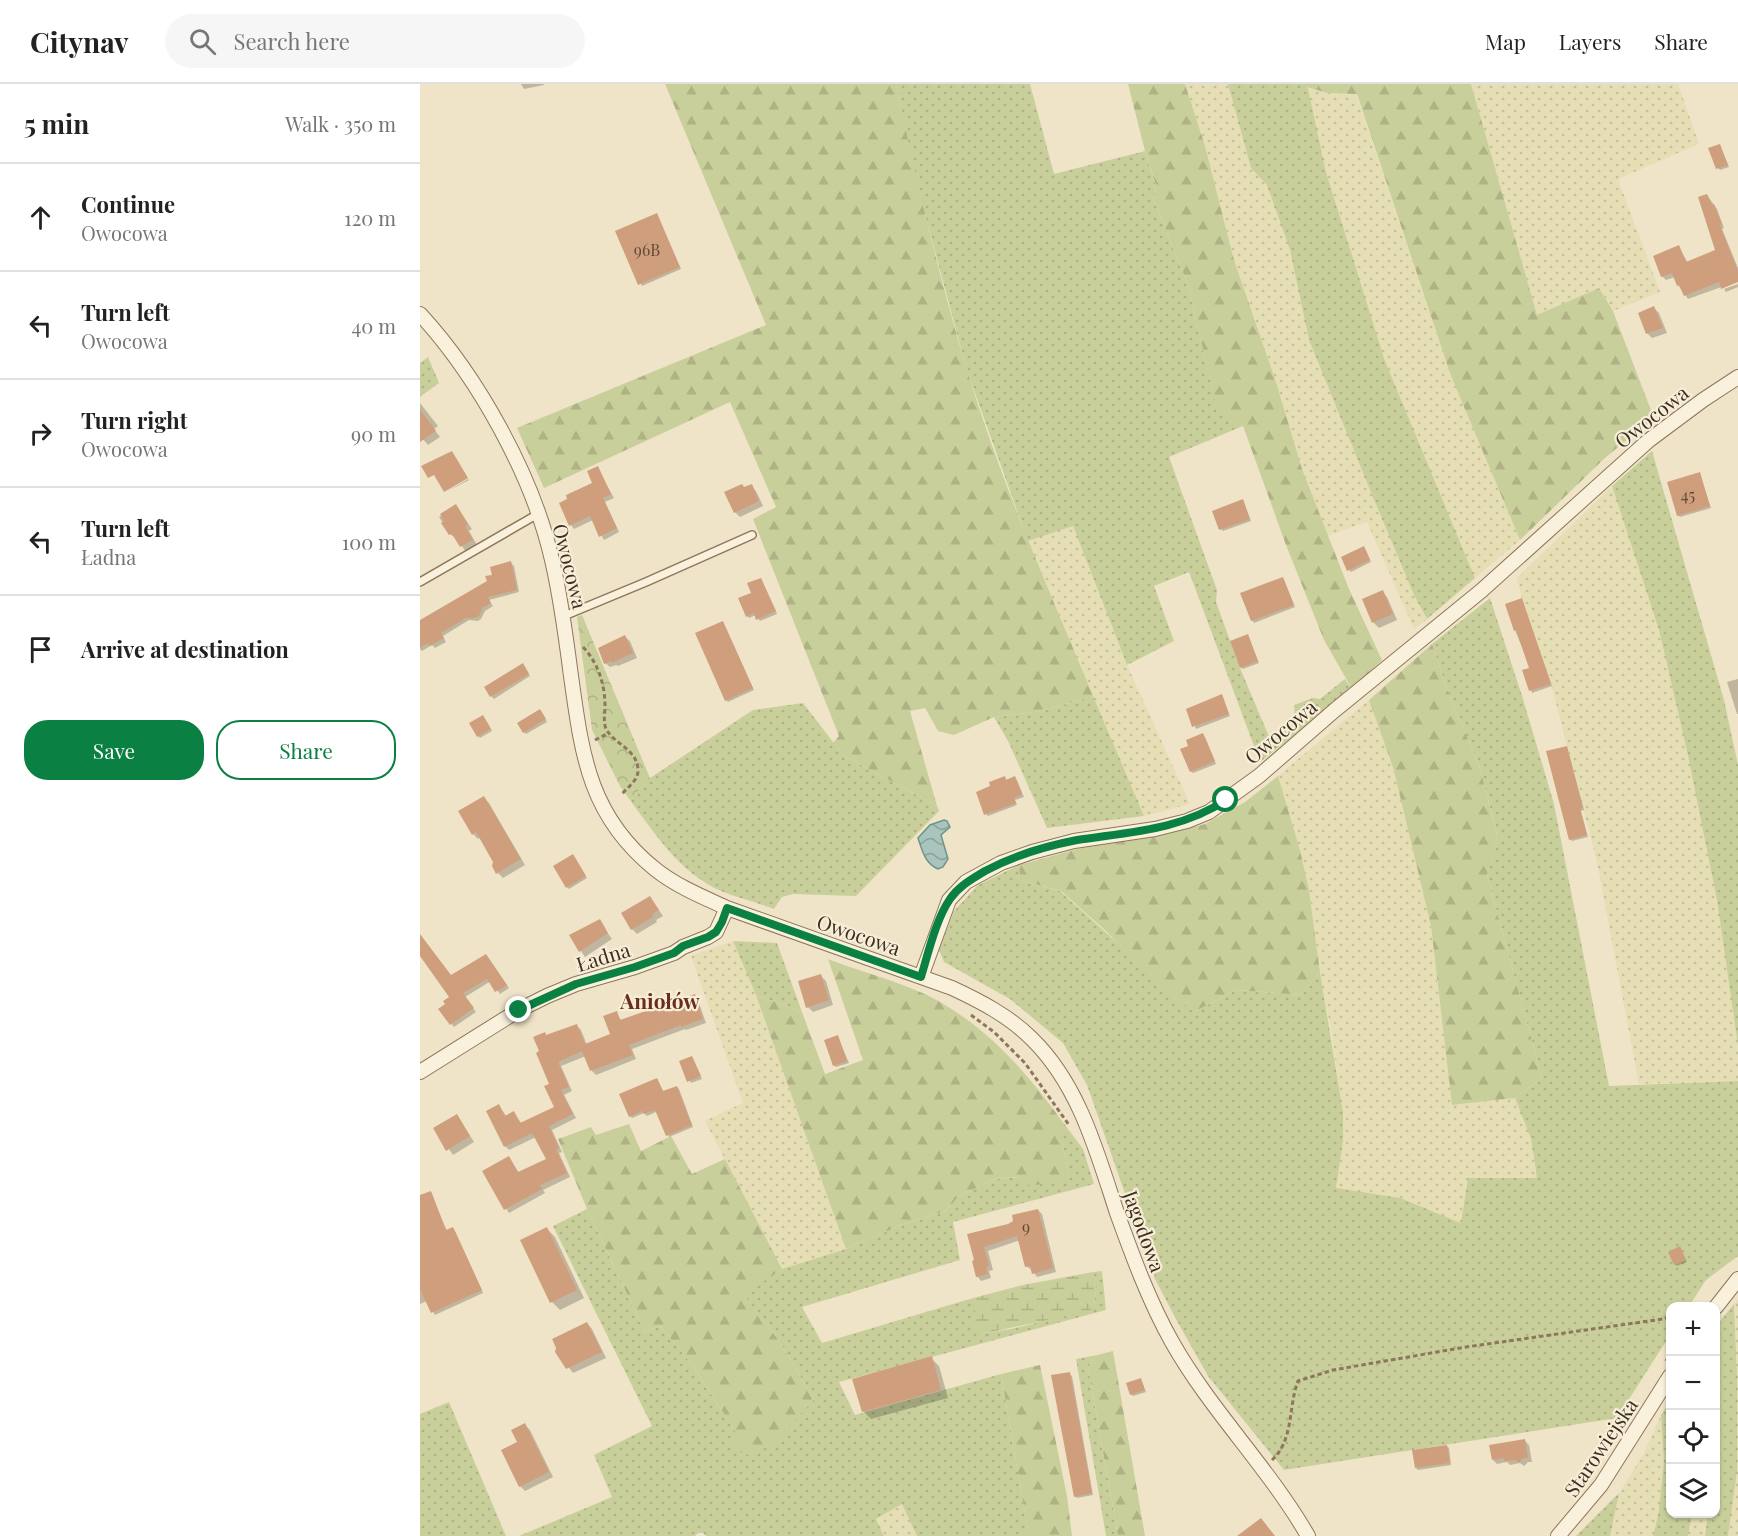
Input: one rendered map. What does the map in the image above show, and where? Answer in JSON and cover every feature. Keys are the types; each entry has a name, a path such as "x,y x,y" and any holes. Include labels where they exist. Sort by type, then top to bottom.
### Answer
{"street":[{"name":"Owocowa","path":"420,314 451,351 478,392 508,444 538,514 552,557 564,616 580,741 586,767 604,809 628,843 656,870 691,891 727,908 921,977 949,900 966,882 1001,863 1032,852 1074,841 1155,829 1187,821 1209,812 1259,776 1335,710 1481,591 1648,441 1738,376"},
{"name":"Ładna","path":"420,1072 519,1010 547,996 576,984 674,953 683,946 708,937 716,932 727,908"},
{"name":"Jagodowa","path":"921,977 976,999 1010,1020 1031,1038 1063,1077 1082,1116 1142,1281 1167,1332 1190,1372 1308,1536"},
{"path":"1720,1302 1738,1279"},
{"name":"Starowiejska","path":"1558,1536 1601,1485 1666,1385"}],"lane":[{"path":"420,582 538,514"},
{"path":"564,616 752,535"}],"path":[{"path":"577,642 600,670 605,724 609,733 631,753 637,767 636,778 622,794"},
{"path":"594,741 609,733"},
{"path":"968,1013 994,1032 1024,1063 1072,1129"},
{"path":"1262,1470 1281,1452 1289,1429 1292,1397 1298,1382 1333,1370 1433,1352 1666,1319"}],"shaded area":[{"path":"1185,84 1228,84 1251,167 1267,185 1290,250 1309,340 1414,595 1427,619 1414,629 1367,522 1327,536 1302,469 1276,382 1234,260 1205,146"},
{"path":"1471,84 1678,84 1699,144 1618,179 1660,292 1613,311 1599,288 1537,316"},
{"path":"1307,87 1327,93 1356,94 1451,376 1520,540 1475,578 1385,361 1326,172"},
{"path":"1612,486 1659,630 1687,751 1717,900 1738,1046 1738,1081 1639,1084 1597,862 1551,684 1517,578"},
{"path":"1073,526 1127,665 1190,804 1144,816 1127,779 1028,541"},
{"path":"1369,700 1393,766 1431,926 1452,1105 1515,1098 1531,1139 1537,1178 1461,1223 1400,1198 1336,1189 1343,1141 1343,1112 1309,890 1300,850 1278,776"},
{"path":"733,941 756,995 846,1249 782,1269 705,1121 743,1103 691,956"},
{"path":"1738,1299 1738,1536 1728,1536 1737,1472 1734,1304"},
{"path":"1661,1415 1664,1462 1658,1516 1653,1536 1610,1536 1619,1493 1643,1455"},
{"path":"902,1504 917,1536 884,1536 876,1519"},
{"path":"1691,1518 1707,1518 1705,1536 1688,1536"}],"green space":[{"path":"665,84 896,84 938,264 980,412 1026,534 1093,696 1042,711 994,717 954,735 938,731 925,708 910,711 937,806 843,755 833,743 839,736 753,519 776,507 730,402 544,488 517,428 766,325"},
{"path":"896,84 1030,84 1054,174 1145,151 1156,186 1154,200 1188,285 1218,413 1243,426 1169,457 1217,590 1216,602 1240,668 1270,739 1274,739 1290,725 1294,716 1294,705 1313,698 1320,699 1345,679 1352,689 1260,762 1189,572 1154,586 1174,641 1127,665 1073,526 1028,541 967,371 915,177"},
{"path":"1128,84 1185,84 1205,146 1234,260 1276,382 1302,469 1349,589 1382,660 1352,689 1324,640 1286,545 1243,426 1218,414 1188,285 1154,200 1156,185"},
{"path":"1228,84 1307,84 1326,172 1385,361 1475,578 1427,619 1414,595 1309,340 1290,250 1267,185 1251,168"},
{"path":"1307,84 1471,84 1537,315 1599,288 1613,311 1654,418 1606,457 1520,540 1451,376 1357,94 1327,93 1307,87"},
{"path":"428,357 439,383 420,397 420,363"},
{"path":"1652,451 1724,700 1738,765 1738,1046 1717,900 1687,751 1659,630 1612,486"},
{"path":"1490,598 1554,804 1609,1086 1738,1081 1738,1256 1706,1280 1692,1302 1666,1302 1666,1341 1617,1418 1284,1470 1208,1376 1155,1279 1087,1085 1063,1043 1010,999 944,962 939,950 954,911 978,885 1019,865 1020,880 1060,891 1194,1012 1236,990 1301,995 1320,972 1343,1112 1343,1141 1336,1188 1400,1198 1461,1223 1468,1178 1537,1178 1531,1139 1515,1098 1542,1078 1487,875 1498,838 1480,768 1447,689 1432,644"},
{"path":"582,615 650,778 630,800 620,786 592,730 577,617"},
{"path":"1432,644 1447,689 1480,768 1498,839 1487,875 1542,1078 1515,1098 1452,1105 1431,926 1393,767 1369,700"},
{"path":"1093,696 1144,816 1047,828 1009,743 994,717 1042,711"},
{"path":"803,703 843,755 937,806 939,811 856,896 793,894 782,897 774,909 721,891 693,874 669,852 630,800 650,778 753,710"},
{"path":"1278,776 1300,850 1309,890 1320,972 1301,995 1236,990 1194,1012 1160,988 1107,932 1061,891 1020,880 1019,865 1088,846 1167,834 1205,824 1245,802"},
{"path":"733,941 777,943 802,1012 756,995"},
{"path":"828,959 927,995 986,1034 1018,1066 1062,1121 1062,1142 1069,1173 1058,1181 1030,1186 1018,1177 995,1179 958,1197 946,1211 901,1225 846,1249 756,995 802,1012 825,1074 863,1060"},
{"path":"1062,1121 1083,1149 1094,1184 953,1222 960,1260 802,1307 822,1343 973,1298 982,1333 1039,1322 1094,1305 1096,1290 1093,1272 1102,1271 1106,1310 839,1382 855,1415 1001,1374 1029,1536 917,1536 902,1504 876,1519 884,1536 706,1536 698,1533 695,1536 519,1536 612,1497 594,1455 652,1426 553,1226 587,1209 645,1332 660,1326 690,1362 736,1432 814,1400 780,1342 743,1294 782,1269 846,1249 901,1225 946,1211 958,1197 995,1179 1069,1173 1062,1142"},
{"path":"629,1124 641,1151 671,1136 692,1174 725,1159 782,1269 744,1295 780,1342 814,1400 770,1446 748,1455 732,1449 736,1432 690,1362 660,1326 645,1332 587,1209 558,1139 591,1127 596,1135"},
{"path":"1093,1272 1096,1290 1094,1306 1089,1311 991,1332 982,1333 971,1329 976,1319 973,1298 1023,1285"},
{"path":"1734,1304 1737,1472 1728,1536 1705,1536 1707,1518 1720,1518 1720,1321"},
{"path":"1113,1351 1145,1536 1118,1536 1088,1367 1097,1355"},
{"path":"1097,1355 1088,1367 1118,1536 1106,1536 1076,1359"},
{"path":"1040,1365 1067,1496 1072,1536 1029,1536 1001,1374"},
{"path":"449,1402 506,1536 420,1536 420,1414"},
{"path":"1666,1407 1666,1518 1691,1518 1688,1536 1653,1536 1658,1516 1664,1462 1661,1415"},
{"path":"1619,1493 1610,1536 1576,1536"}],"water":[{"path":"944,820 950,827 941,835 948,859 943,867 938,869 927,860 918,838 930,825"}],"building":[{"path":"1720,144 1728,165 1716,169 1708,148"},
{"path":"1707,194 1712,205 1714,204 1722,225 1720,225 1738,271 1738,282 1721,289 1719,282 1684,296 1672,273 1661,277 1653,256 1679,245 1686,262 1715,250 1698,197"},
{"path":"657,213 680,267 638,285 615,231"},
{"path":"1654,306 1663,328 1646,334 1638,313"},
{"path":"420,410 436,431 420,442"},
{"path":"452,451 468,478 444,492 434,475 428,478 421,466"},
{"path":"598,466 611,494 603,498 617,528 599,537 590,516 569,526 559,503 567,499 566,495 592,483 587,471"},
{"path":"1700,472 1710,506 1677,516 1667,482"},
{"path":"742,484 744,487 752,484 759,501 734,513 724,492"},
{"path":"1243,499 1250,519 1219,530 1212,511"},
{"path":"456,504 468,524 465,526 473,540 460,547 441,523 444,521 440,514"},
{"path":"1364,546 1370,560 1347,571 1341,557"},
{"path":"511,561 517,590 488,597 491,603 482,608 479,616 466,618 441,633 444,638 430,646 428,643 420,648 420,620 487,581 485,576 492,575 490,567"},
{"path":"1283,577 1294,605 1251,621 1240,593"},
{"path":"761,578 776,611 756,620 754,613 746,617 738,598 751,593 747,583"},
{"path":"1383,590 1393,614 1372,623 1362,599"},
{"path":"1522,598 1551,684 1529,691 1522,670 1529,668 1505,604"},
{"path":"723,621 753,688 725,701 695,633"},
{"path":"1248,634 1258,661 1240,668 1230,641"},
{"path":"625,635 633,653 612,663 611,661 604,664 598,648"},
{"path":"523,663 529,674 490,697 484,687"},
{"path":"1222,694 1229,714 1192,727 1186,709"},
{"path":"540,709 546,719 523,733 517,723"},
{"path":"483,715 491,729 477,737 469,723"},
{"path":"1203,733 1215,761 1190,772 1180,749 1188,746 1186,740"},
{"path":"1567,746 1583,808 1580,809 1587,835 1569,840 1546,751"},
{"path":"1005,776 1006,780 1015,776 1022,795 1014,798 1016,803 984,815 976,792 990,786 989,782"},
{"path":"484,796 521,859 496,874 492,866 493,862 476,832 472,835 458,811"},
{"path":"573,854 586,876 566,888 553,866"},
{"path":"650,896 659,910 652,914 653,917 631,930 621,913"},
{"path":"600,919 608,933 579,952 569,935"},
{"path":"420,934 451,975 486,954 507,985 495,992 487,979 463,993 474,1008 450,1025 438,1009 449,997 420,956"},
{"path":"821,974 829,1000 806,1008 798,981"},
{"path":"695,994 703,1019 629,1045 633,1055 590,1071 582,1051 558,1062 569,1087 561,1090 573,1114 549,1126 567,1173 540,1185 542,1189 504,1210 482,1171 509,1156 518,1172 546,1159 532,1133 504,1147 486,1111 499,1104 505,1116 514,1111 520,1123 554,1107 544,1086 549,1084 536,1053 539,1051 533,1037 577,1024 585,1044 610,1034 603,1016 617,1011 620,1020"},
{"path":"838,1035 847,1061 833,1066 824,1040"},
{"path":"692,1056 701,1076 687,1082 679,1061"},
{"path":"657,1078 663,1091 677,1086 692,1125 666,1136 655,1110 644,1114 642,1111 629,1117 619,1094"},
{"path":"457,1114 470,1136 446,1151 433,1128"},
{"path":"431,1191 446,1230 453,1227 482,1290 431,1313 420,1289 420,1195"},
{"path":"1038,1209 1053,1268 1032,1274 1030,1266 1025,1267 1017,1236 984,1247 989,1265 986,1267 988,1274 976,1277 967,1234 1008,1224 1013,1221 1012,1215"},
{"path":"547,1227 577,1290 550,1303 520,1240"},
{"path":"1680,1246 1686,1260 1674,1265 1668,1252"},
{"path":"587,1322 602,1352 566,1369 555,1352 556,1348 552,1339"},
{"path":"932,1356 941,1390 862,1412 852,1379"},
{"path":"1070,1372 1092,1493 1074,1497 1051,1375"},
{"path":"1141,1378 1145,1390 1130,1395 1126,1383"},
{"path":"525,1423 549,1472 519,1487 501,1450 517,1442 511,1430"},
{"path":"1525,1439 1528,1458 1523,1458 1519,1463 1515,1460 1504,1461 1504,1458 1492,1460 1489,1445"},
{"path":"1447,1445 1450,1463 1415,1468 1412,1450"},
{"path":"1261,1518 1275,1536 1237,1536"}],"district":[{"name":"Aniołów","path":"660,1000"}],"route":[{"path":"519,1010 576,984 635,967 674,953 683,946 708,937 716,932 727,908 921,977 949,900 966,882 1001,863 1032,852 1074,841 1155,829 1187,821 1209,812 1226,800"}]}
